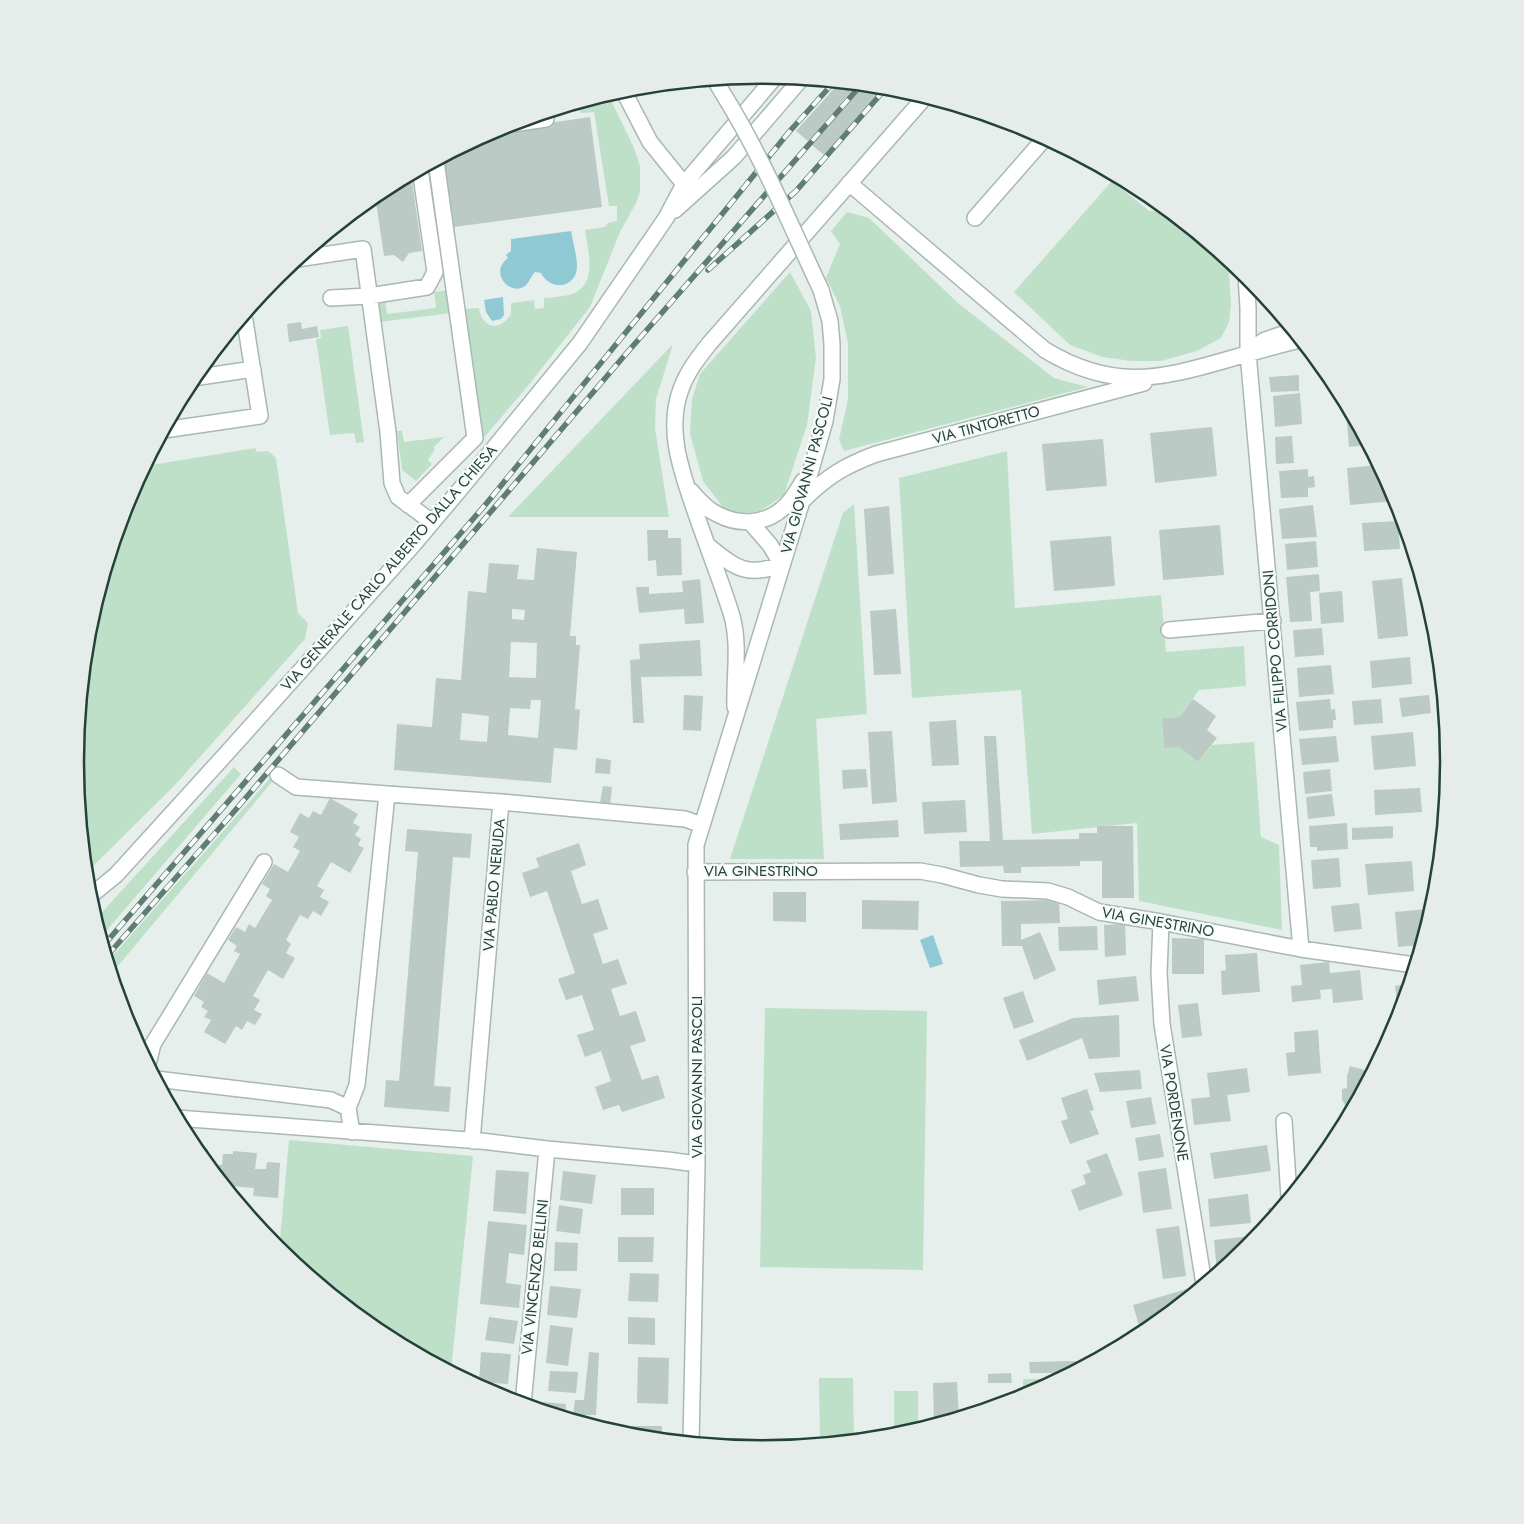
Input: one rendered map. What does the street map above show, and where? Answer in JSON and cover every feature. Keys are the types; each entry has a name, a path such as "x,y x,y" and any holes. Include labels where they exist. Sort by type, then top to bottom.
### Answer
{"street":[{"name":"VIA GENERALE CARLO ALBERTO DALLA CHIESA","path":"96,890 122,868 245,733 432,522 580,343 666,218 684,184 769,84"},
{"path":"786,85 786,96"},
{"name":"VIA GENERALE CARLO ALBERTO DALLA CHIESA","path":"666,218 734,157 796,85"},
{"name":"VIA GIOVANNI PASCOLI","path":"690,1436 697,1164 696,845 802,501 825,421 832,379 832,332 821,290 759,160 719,86"},
{"path":"627,98 650,142 684,184 701,186"},
{"name":"VIA GIOVANNI PASCOLI","path":"735,719 734,682 737,652 732,617 706,545 677,454 675,436 676,406 686,378 709,344 920,103"},
{"path":"975,218 1039,143"},
{"path":"408,505 475,438 437,168"},
{"path":"331,298 369,296 427,287 435,272 421,176"},
{"name":"VIA TINTORETTO","path":"849,183 1045,350 1083,368 1113,376 1145,378 1181,373"},
{"path":"309,257 363,249 388,432 392,483 398,497 432,522"},
{"name":"VIA FILIPPO CORRIDONI","path":"1247,287 1248,354 1301,949"},
{"path":"172,429 260,416 246,322"},
{"name":"VIA TINTORETTO","path":"1248,354 1265,340 1287,333"},
{"name":"VIA TINTORETTO","path":"802,501 836,472 852,463 876,454 1294,342"},
{"path":"204,376 253,369"},
{"path":"687,488 717,515 735,521 751,523 768,518 781,510 794,496 812,465"},
{"name":"VIA GIOVANNI PASCOLI","path":"751,523 770,545 782,565"},
{"name":"VIA GIOVANNI PASCOLI","path":"706,545 726,561 745,570 764,571 782,565"},
{"path":"1169,630 1273,621"},
{"path":"278,775 296,787 500,802"},
{"path":"352,1132 348,1108 357,1085 387,794"},
{"name":"VIA PABLO NERUDA","path":"472,1141 500,802 685,819 702,825"},
{"path":"150,1054 153,1044 264,862"},
{"name":"VIA GINESTRINO","path":"695,872 914,871 942,874 979,885 1002,889 1048,891 1068,897 1099,912 1301,949 1409,964"},
{"name":"VIA PORDENONE","path":"1161,922 1159,974 1162,1024 1203,1277"},
{"path":"163,1079 331,1100 348,1108"},
{"path":"186,1120 472,1141 697,1164"},
{"path":"1284,1121 1288,1189"},
{"name":"VIA VINCENZO BELLINI","path":"524,1397 547,1149"}],"green space":[{"path":"611,101 634,148 640,166 640,192 620,232 590,307 527,387 480,442 463,309 479,308 481,315 488,324 497,326 507,320 511,314 511,303 534,300 535,309 544,308 544,298 572,294 580,289 588,275 589,257 585,230 605,227 608,223 617,221 617,206 609,206 594,112 580,113 579,109"},
{"path":"1112,181 1149,211 1157,211 1175,224 1229,270 1231,303 1229,322 1221,338 1197,351 1161,361 1132,361 1102,357 1070,345 1014,292"},
{"path":"847,212 869,218 958,303 1054,378 1088,387 844,451 839,440 848,399 848,344 840,306 826,278 840,244 831,231"},
{"path":"790,272 811,311 816,358 807,425 784,495 759,512 742,513 725,510 703,481 690,434 692,399 700,374"},
{"path":"449,290 451,313 380,322 378,301 385,300 387,314 436,308 434,292"},
{"path":"348,326 364,442 356,443 354,433 330,435 316,339 321,338 320,330"},
{"path":"673,344 656,399 655,428 669,517 508,517"},
{"path":"397,431 402,431 404,442 444,437 433,448 435,449 428,460 432,464 416,481 402,470"},
{"path":"255,448 257,452 268,451 276,458 298,613 308,623 305,639 175,785 93,867 85,806 84,762 85,718 90,673 107,586 135,502 153,465"},
{"path":"1007,451 1015,608 1161,595 1166,652 1244,646 1246,686 1199,690 1180,717 1162,718 1164,747 1179,747 1198,762 1212,745 1254,742 1261,837 1279,845 1282,930 1139,901 1137,823 1032,834 1021,690 912,698 899,478"},
{"path":"854,504 867,714 816,719 824,859 730,859 843,513"},
{"path":"234,767 241,774 106,932 101,913"},
{"path":"273,775 276,777 116,968 113,956"},
{"path":"765,1008 927,1011 923,1270 760,1267"},
{"path":"289,1140 473,1156 452,1364 385,1326 349,1300 280,1240"},
{"path":"819,1378 853,1378 854,1434 820,1437"},
{"path":"1023,1379 1043,1379 1023,1389"},
{"path":"894,1391 918,1391 918,1422 894,1427"}],"water":[{"path":"571,231 577,267 576,274 568,283 557,285 551,283 541,273 535,272 526,285 520,288 508,286 504,282 500,270 502,264 508,258 506,255 511,251 511,239"},
{"path":"503,297 504,315 501,319 492,321 486,312 484,300"},
{"path":"933,935 943,964 930,968 920,940"}],"building":[{"path":"834,88 853,90 808,141 796,131"},
{"path":"859,91 878,94 824,155 812,145"},
{"path":"590,117 602,207 454,227 445,163 502,135 527,126"},
{"path":"412,182 422,251 409,253 403,262 394,255 384,256 376,204"},
{"path":"301,322 302,329 317,326 319,337 289,342 287,324"},
{"path":"1299,375 1299,391 1271,392 1269,377"},
{"path":"1300,393 1302,424 1275,427 1273,396"},
{"path":"1347,419 1361,446 1349,447"},
{"path":"1212,427 1217,476 1155,483 1150,433"},
{"path":"1292,436 1294,463 1276,464 1275,437"},
{"path":"1103,439 1107,486 1046,491 1042,444"},
{"path":"1372,466 1389,501 1350,505 1347,468"},
{"path":"1308,469 1308,477 1314,476 1315,487 1308,488 1308,497 1281,498 1279,471"},
{"path":"1313,505 1317,537 1282,539 1279,509"},
{"path":"889,506 894,574 868,576 864,509"},
{"path":"1396,521 1399,529 1400,549 1364,551 1362,523"},
{"path":"1220,525 1224,575 1163,580 1159,530"},
{"path":"647,530 668,530 668,538 681,538 682,575 657,576 656,560 648,561"},
{"path":"1111,536 1115,586 1054,591 1050,541"},
{"path":"1316,541 1318,567 1287,570 1285,544"},
{"path":"537,548 577,552 570,636 576,636 576,645 580,645 575,709 580,710 577,750 554,748 551,783 394,770 397,724 432,727 436,678 461,680 468,591 486,593 489,563 519,565 517,579 534,580","holes":["512,609 525,610 524,620 512,619","511,642 537,643 536,678 509,677","531,700 541,700 538,738 508,735 510,708 530,709","462,713 489,716 487,742 460,740"]},
{"path":"1319,574 1320,591 1310,592 1312,621 1290,622 1286,577"},
{"path":"1402,578 1408,636 1378,639 1372,581"},
{"path":"700,579 704,623 685,624 684,609 639,613 636,587 649,587 649,594 683,592 682,581"},
{"path":"1342,591 1344,622 1321,624 1319,593"},
{"path":"896,609 901,674 874,675 870,611"},
{"path":"1322,628 1324,655 1295,657 1293,630"},
{"path":"700,640 702,676 641,677 644,723 633,723 630,660 640,659 639,644"},
{"path":"1410,657 1412,684 1372,688 1370,661"},
{"path":"1331,665 1334,694 1299,697 1297,668"},
{"path":"684,695 703,696 701,731 683,730"},
{"path":"1429,695 1431,713 1402,717 1399,698"},
{"path":"1193,699 1216,716 1207,730 1217,738 1198,762 1179,747 1164,748 1162,718 1180,717"},
{"path":"1330,699 1331,710 1335,709 1336,720 1333,720 1333,728 1299,731 1296,702"},
{"path":"1381,699 1383,723 1354,725 1352,701"},
{"path":"956,720 959,765 932,766 929,722"},
{"path":"892,731 897,802 872,804 868,732"},
{"path":"1413,732 1416,766 1374,770 1371,736"},
{"path":"984,736 996,736 1003,840 1079,839 1079,833 1097,833 1097,826 1133,826 1134,898 1102,898 1102,861 1080,861 1080,866 1021,867 1021,873 1004,873 1003,866 960,867 959,841 990,841"},
{"path":"1336,736 1339,762 1302,765 1299,739"},
{"path":"596,758 611,760 610,774 595,773"},
{"path":"866,769 868,787 843,789 842,770"},
{"path":"1330,769 1332,791 1305,794 1303,772"},
{"path":"603,786 612,787 610,805 600,803"},
{"path":"1420,788 1422,812 1375,815 1374,790"},
{"path":"1332,794 1335,816 1308,819 1306,797"},
{"path":"330,798 358,814 353,823 360,827 355,835 361,839 358,845 364,848 350,873 331,862 317,886 324,890 320,897 329,902 321,916 313,911 308,919 300,915 286,940 291,944 286,953 295,958 283,979 268,970 253,996 260,1000 254,1010 262,1014 255,1025 247,1021 242,1030 236,1026 225,1044 204,1032 211,1020 204,1017 208,1011 201,1007 204,1002 194,996 207,973 224,983 240,954 234,951 237,946 228,940 236,927 245,932 249,924 255,928 272,900 266,896 270,889 262,884 274,864 288,872 300,851 293,847 299,837 290,832 300,813 309,818 313,811 321,815"},
{"path":"965,800 967,832 924,834 922,802"},
{"path":"898,820 899,837 840,840 839,824"},
{"path":"1347,823 1348,849 1317,851 1317,847 1310,847 1309,826"},
{"path":"1393,826 1393,838 1352,840 1352,828"},
{"path":"407,829 472,834 470,858 453,857 434,1086 451,1087 449,1112 384,1107 386,1080 399,1081 418,852 405,851"},
{"path":"579,843 586,865 571,871 582,904 598,899 608,929 593,934 603,964 618,959 627,984 611,989 620,1016 636,1011 646,1041 630,1046 642,1080 658,1075 665,1098 622,1112 619,1105 603,1110 595,1087 611,1081 601,1051 585,1057 577,1035 594,1030 582,995 566,1000 558,979 575,973 547,891 530,897 522,873 539,867 536,858"},
{"path":"1339,858 1341,887 1313,889 1311,860"},
{"path":"1412,861 1414,891 1368,895 1365,864"},
{"path":"773,892 806,892 806,922 773,921"},
{"path":"862,900 919,901 918,930 862,929"},
{"path":"1059,900 1060,923 1021,924 1021,940 1040,932 1056,970 1034,980 1022,946 1002,946 1001,901"},
{"path":"1359,903 1362,929 1334,932 1331,906"},
{"path":"1423,909 1415,946 1398,947 1395,912"},
{"path":"1125,924 1126,955 1105,957 1104,925"},
{"path":"1097,926 1098,950 1059,951 1058,927"},
{"path":"1172,938 1204,939 1204,974 1172,974"},
{"path":"1257,953 1260,992 1222,995 1221,971 1226,970 1225,955"},
{"path":"1329,962 1330,973 1360,970 1363,1000 1333,1003 1332,989 1320,990 1321,999 1292,1002 1291,986 1302,985 1300,965"},
{"path":"1136,976 1139,1001 1099,1005 1097,980"},
{"path":"1402,985 1397,1000 1395,986"},
{"path":"1023,991 1034,1022 1014,1029 1003,998"},
{"path":"1198,1003 1202,1036 1182,1038 1178,1005"},
{"path":"1119,1015 1120,1057 1089,1059 1082,1038 1027,1061 1019,1040 1073,1018"},
{"path":"1318,1030 1321,1073 1288,1076 1286,1053 1295,1052 1294,1032"},
{"path":"1350,1066 1366,1070 1346,1106 1342,1100 1342,1089 1347,1088 1347,1076"},
{"path":"1247,1068 1250,1092 1227,1095 1231,1121 1194,1125 1191,1099 1210,1097 1207,1073"},
{"path":"1140,1070 1142,1089 1100,1092 1094,1073"},
{"path":"1087,1089 1094,1110 1090,1111 1099,1134 1070,1144 1061,1121 1068,1119 1061,1098"},
{"path":"1151,1097 1156,1124 1131,1128 1126,1101"},
{"path":"1160,1134 1164,1157 1139,1161 1135,1138"},
{"path":"1267,1145 1271,1171 1214,1179 1210,1153"},
{"path":"233,1151 257,1153 255,1169 266,1169 267,1162 280,1163 278,1198 253,1196 254,1188 233,1186 216,1165 222,1165 223,1154 233,1154"},
{"path":"1107,1153 1123,1195 1079,1211 1071,1190 1086,1184 1083,1175 1091,1172 1086,1161"},
{"path":"1166,1168 1172,1209 1143,1213 1138,1172"},
{"path":"496,1170 529,1172 526,1214 493,1211"},
{"path":"563,1171 596,1175 592,1204 560,1200"},
{"path":"621,1188 654,1188 654,1215 621,1215"},
{"path":"1248,1194 1251,1223 1210,1227 1208,1199"},
{"path":"559,1205 583,1209 580,1234 556,1231"},
{"path":"488,1221 527,1225 524,1255 509,1253 506,1283 521,1285 519,1308 480,1304"},
{"path":"1179,1226 1186,1276 1163,1279 1156,1229"},
{"path":"618,1237 654,1237 653,1262 618,1262"},
{"path":"1247,1237 1216,1265 1214,1240"},
{"path":"555,1242 578,1243 577,1271 554,1271"},
{"path":"630,1273 659,1274 658,1302 628,1301"},
{"path":"550,1286 581,1289 577,1318 547,1315"},
{"path":"1189,1288 1139,1326 1133,1305"},
{"path":"489,1317 518,1321 514,1344 485,1340"},
{"path":"628,1317 655,1318 655,1345 628,1344"},
{"path":"550,1325 573,1328 568,1366 546,1363"},
{"path":"481,1352 511,1354 508,1384 489,1383 479,1378"},
{"path":"589,1352 599,1353 596,1415 584,1416 573,1413 575,1400 584,1400"},
{"path":"638,1357 669,1358 668,1404 637,1403"},
{"path":"1078,1361 1056,1373 1030,1373 1029,1362"},
{"path":"550,1371 578,1372 576,1393 548,1391"},
{"path":"1011,1373 1012,1383 988,1383 988,1374"},
{"path":"957,1382 959,1411 934,1418 933,1383"},
{"path":"542,1403 566,1404 565,1411 544,1404"},
{"path":"662,1426 662,1432 632,1427"}],"railway":[{"path":"108,940 486,504 789,132 829,88"},
{"path":"111,951 232,814 625,355 856,91"},
{"path":"708,270 796,191 880,95"}]}
